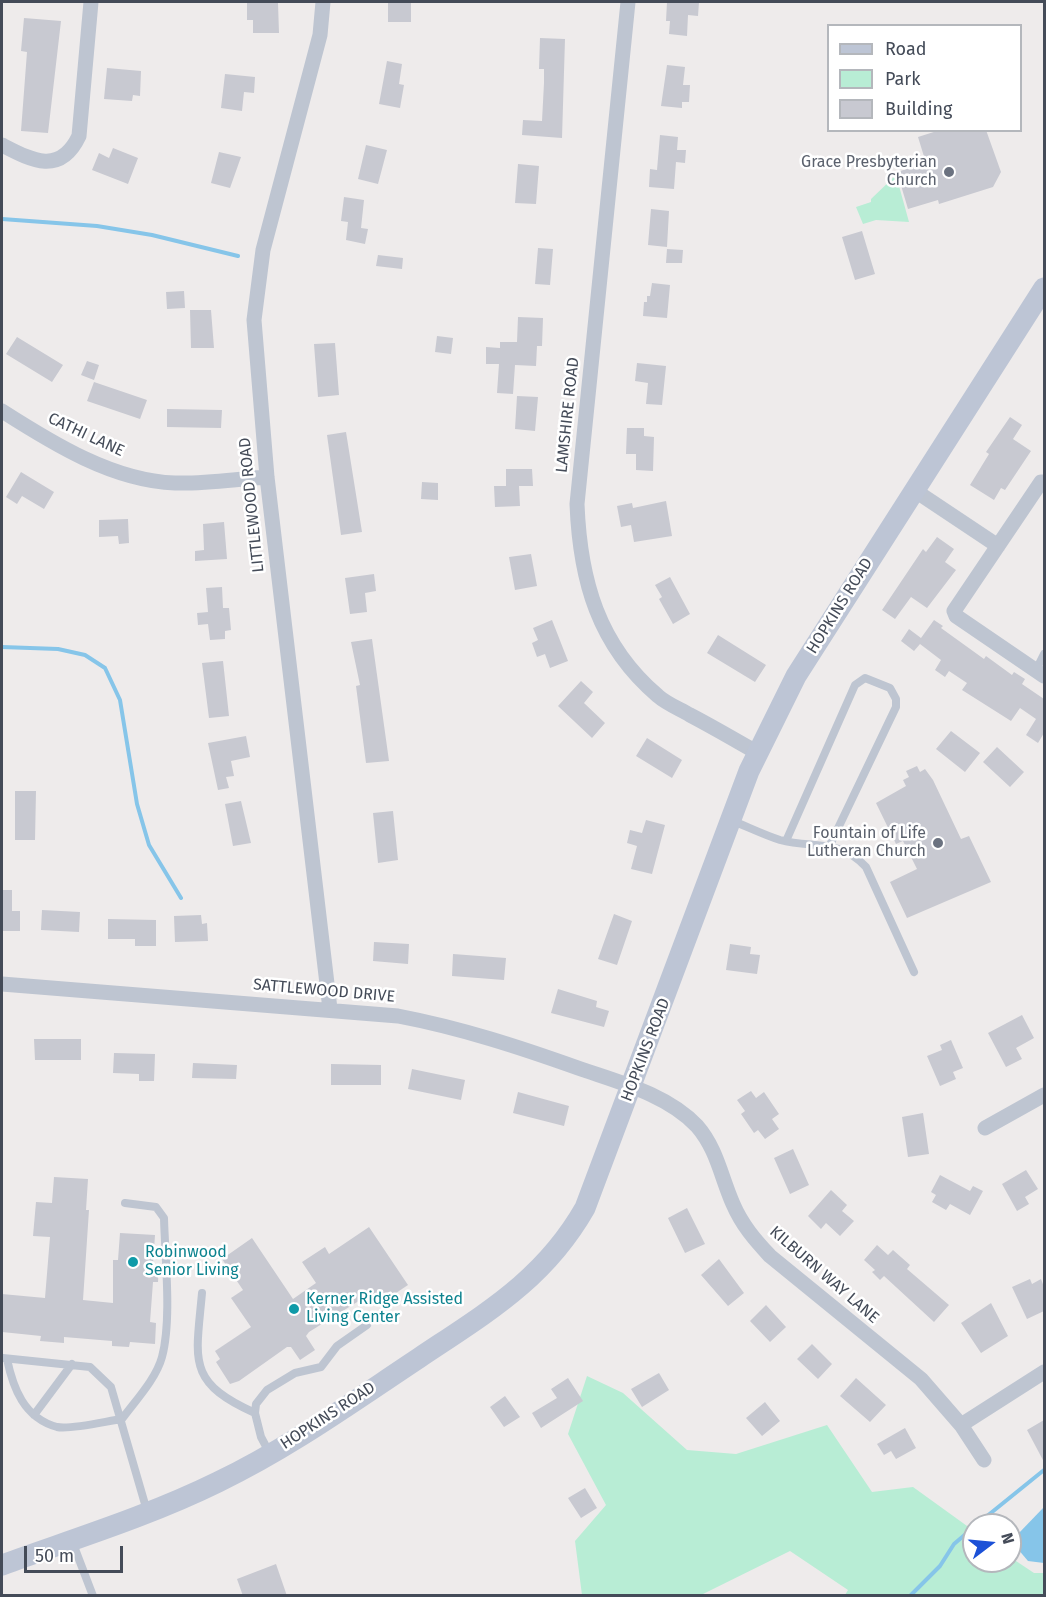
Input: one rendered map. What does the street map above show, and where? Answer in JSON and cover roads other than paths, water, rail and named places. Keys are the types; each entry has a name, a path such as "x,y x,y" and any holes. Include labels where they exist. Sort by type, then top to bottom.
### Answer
{"main road":[{"name":"HOPKINS ROAD","path":"2,1563 148,1512 219,1482 270,1454 453,1335 540,1270 562,1245 585,1208 731,820 758,753 796,676 1044,288"}],"street":[{"path":"2,145 28,158 45,162 63,156 74,145 79,136 91,2"},
{"name":"LITTLEWOOD ROAD","path":"323,2 320,35 263,250 255,320 267,477 330,1009"},
{"name":"LAMSHIRE ROAD","path":"628,2 577,504 583,569 590,597 603,626 615,647 636,674 660,698 758,753"},
{"name":"CATHI LANE","path":"2,411 93,462 138,478 175,483 267,477"},
{"path":"1040,673 956,616 954,611 1041,482 1044,482"},
{"path":"914,490 998,546"},
{"name":"SATTLEWOOD DRIVE","path":"2,984 398,1016 452,1026 632,1087"},
{"name":"KILBURN WAY LANE","path":"632,1087 672,1107 696,1126 717,1155 733,1205 748,1233 770,1257 921,1379 961,1425 984,1460"},
{"path":"985,1128 1044,1095"},
{"path":"961,1425 1044,1372"}],"lane":[{"path":"1040,673 1044,654"},
{"path":"786,841 855,686 865,678 890,688 896,699 896,707 829,847"},
{"path":"731,820 786,841 847,850 866,867 914,972"},
{"path":"125,1203 156,1207 165,1218 166,1324 162,1358 150,1381 122,1419 58,1427 34,1415 14,1390 4,1359 90,1366 111,1387 122,1419 148,1512"},
{"path":"202,1293 197,1353 199,1368 219,1395 255,1413"},
{"path":"270,1454 261,1437 255,1413 256,1404 267,1390 295,1373 321,1367 337,1346 367,1325"},
{"path":"34,1415 72,1364"},
{"path":"72,1539 93,1596"}],"water":[{"path":"1044,1507 1044,1563 1028,1561 1022,1554 1022,1530"}],"waterway":[{"path":"2,219 97,226 152,235 238,256"},
{"path":"2,647 58,649 85,655 105,668 120,700 137,804 149,845 181,898"},
{"path":"991,1513 1044,1470"},
{"path":"910,1596 940,1566 954,1544 962,1537"}],"place":[{"name":"Grace Presbyterian Church","path":"949,172"},
{"name":"Fountain of Life Lutheran Church","path":"938,843"},
{"name":"Robinwood Senior Living","path":"133,1262"},
{"name":"Kerner Ridge Assisted Living Center","path":"294,1309"}]}
